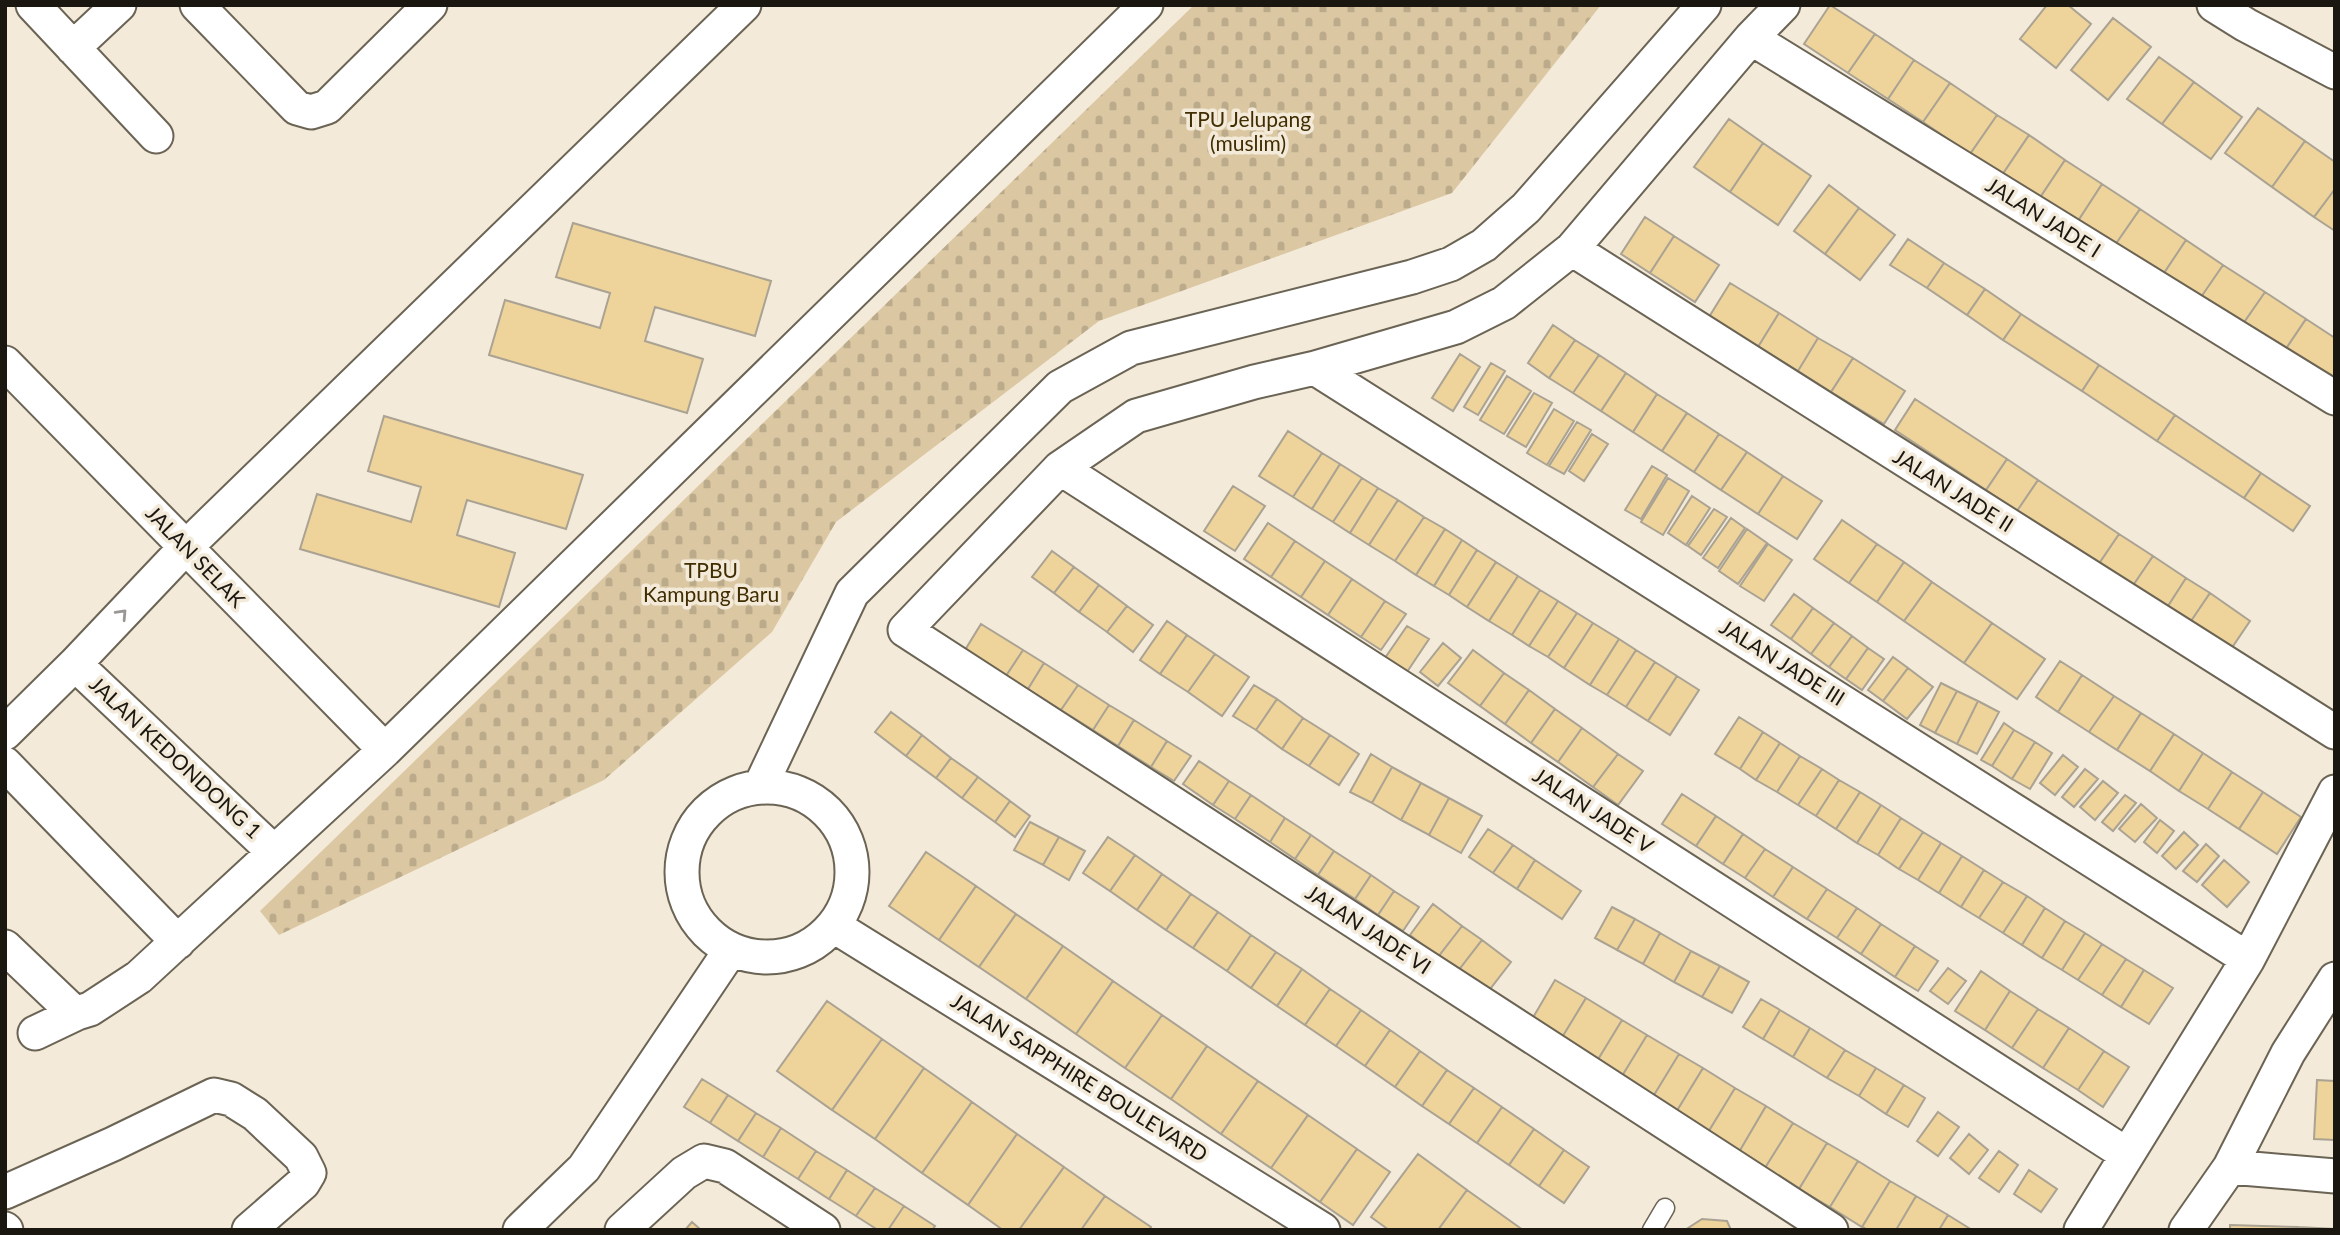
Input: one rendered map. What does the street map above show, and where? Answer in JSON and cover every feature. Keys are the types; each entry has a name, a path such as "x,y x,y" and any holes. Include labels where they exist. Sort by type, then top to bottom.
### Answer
{"street":[{"path":"33,5 156,136"},
{"path":"74,48 119,5"},
{"path":"197,5 297,108 311,112 327,107 411,11"},
{"path":"5,733 185,548 744,5"},
{"path":"35,1033 90,1009 139,977 178,942 385,750 1146,5"},
{"path":"760,787 852,593 1060,387 1130,348 1412,278 1451,264 1473,251 1526,208 1704,5"},
{"path":"1060,468 1136,416 1456,327 1504,303 1572,249 1751,38 1783,5"},
{"path":"2214,5 2335,72"},
{"name":"JALAN JADE I","path":"1751,38 2335,398"},
{"name":"JALAN JADE II","path":"1572,249 2335,732"},
{"name":"JALAN SELAK","path":"5,363 385,750"},
{"name":"JALAN JADE III","path":"1315,368 2248,958"},
{"name":"JALAN JADE VI","path":"1060,468 905,630 1830,1230"},
{"name":"JALAN JADE V","path":"1060,468 2126,1154"},
{"name":"JALAN KEDONDONG 1","path":"75,664 274,852"},
{"path":"5,764 178,942"},
{"path":"760,787 789,789 814,801 836,820 849,845 853,873 848,902 834,926 813,945 787,956 758,958 730,951 707,935 690,912 681,886 682,857 691,831 709,809 733,793 760,787"},
{"path":"2081,1230 2248,958 2335,792"},
{"name":"JALAN SAPPHIRE BOULEVARD","path":"834,926 1323,1230"},
{"path":"5,947 77,1013"},
{"path":"520,1230 584,1168 730,951"},
{"path":"2186,1230 2230,1167 2288,1054 2335,979"},
{"path":"5,1192 214,1096 231,1099 255,1114 301,1157 309,1173 303,1183 249,1230"},
{"path":"622,1230 684,1173 705,1161 725,1166 823,1230"},
{"path":"2230,1167 2335,1176"}],"lane":[{"path":"1652,1230 1665,1208"}],"green space":[{"path":"1194,5 1601,5 1452,193 1099,321 836,522 772,632 604,780 279,935 260,911"}],"building":[{"path":"1830,5 1875,34 1848,73 1804,44"},
{"path":"2047,5 2068,5 2091,24 2056,68 2020,39"},
{"path":"2113,18 2151,47 2108,100 2071,70"},
{"path":"1875,34 1914,60 1888,99 1848,73"},
{"path":"2159,57 2194,82 2162,124 2127,99"},
{"path":"1914,60 1950,83 1923,122 1888,99"},
{"path":"2194,82 2242,117 2211,159 2162,124"},
{"path":"1950,83 1997,115 1970,154 1923,122"},
{"path":"2258,108 2305,141 2272,187 2225,153"},
{"path":"1997,115 2029,135 2002,175 1970,154"},
{"path":"1729,119 1763,143 1730,192 1694,167"},
{"path":"2029,135 2065,160 2039,199 2002,175"},
{"path":"2305,141 2335,162 2335,189 2314,217 2272,187"},
{"path":"1763,143 1811,176 1778,225 1730,192"},
{"path":"2065,160 2102,184 2076,224 2039,199"},
{"path":"2102,184 2140,209 2113,248 2076,224"},
{"path":"1829,185 1859,208 1825,254 1794,231"},
{"path":"2335,189 2335,231 2314,217"},
{"path":"1859,208 1895,235 1860,280 1825,254"},
{"path":"2140,209 2186,240 2160,279 2113,248"},
{"path":"1645,217 1674,236 1650,273 1621,254"},
{"path":"573,223 771,281 755,336 655,307 645,341 703,359 687,413 489,355 505,300 600,328 610,293 556,277"},
{"path":"1674,236 1719,265 1695,302 1650,273"},
{"path":"1908,239 1944,263 1927,288 1890,265"},
{"path":"2186,240 2223,265 2197,303 2160,279"},
{"path":"1944,263 1985,289 1967,315 1927,288"},
{"path":"2223,265 2265,292 2238,331 2197,303"},
{"path":"1730,283 1779,313 1758,347 1709,317"},
{"path":"1985,289 2021,314 2003,340 1967,315"},
{"path":"2265,292 2306,319 2279,359 2238,331"},
{"path":"1779,313 1818,338 1798,371 1758,347"},
{"path":"2021,314 2099,365 2082,391 2003,340"},
{"path":"2306,319 2335,338 2335,386 2279,359"},
{"path":"1553,325 1575,340 1549,378 1528,363"},
{"path":"1818,338 1853,358 1831,392 1798,371"},
{"path":"1575,340 1599,355 1573,393 1549,378"},
{"path":"1460,354 1480,367 1453,411 1432,398"},
{"path":"1599,355 1626,373 1601,411 1573,393"},
{"path":"1853,358 1905,391 1884,424 1831,392"},
{"path":"1491,363 1505,371 1478,415 1464,407"},
{"path":"2099,365 2175,415 2157,441 2082,391"},
{"path":"1626,373 1657,394 1633,432 1601,411"},
{"path":"1507,376 1531,391 1504,434 1480,420"},
{"path":"1534,393 1552,403 1526,447 1507,436"},
{"path":"1657,394 1687,413 1662,451 1633,432"},
{"path":"1915,399 2007,459 1986,490 1895,430"},
{"path":"1554,409 1574,421 1547,465 1527,453"},
{"path":"1687,413 1719,434 1694,472 1662,451"},
{"path":"2175,415 2261,473 2244,498 2157,441"},
{"path":"384,416 583,475 566,529 467,500 457,535 515,553 499,607 300,549 317,494 411,522 421,487 368,471"},
{"path":"1577,422 1591,430 1564,474 1549,466"},
{"path":"1288,431 1322,453 1293,497 1259,476"},
{"path":"1592,434 1608,444 1584,481 1569,471"},
{"path":"1719,434 1747,452 1721,490 1694,472"},
{"path":"1747,452 1783,476 1758,514 1721,490"},
{"path":"1322,453 1340,464 1312,509 1293,497"},
{"path":"2007,459 2038,480 2017,511 1986,490"},
{"path":"1340,464 1362,478 1333,522 1312,509"},
{"path":"1652,466 1667,475 1641,519 1625,510"},
{"path":"2261,473 2310,506 2293,531 2244,498"},
{"path":"1783,476 1822,501 1797,539 1758,514"},
{"path":"1362,478 1378,488 1350,533 1333,522"},
{"path":"1668,478 1689,491 1663,535 1641,522"},
{"path":"2038,480 2119,534 2098,565 2017,511"},
{"path":"1233,486 1265,506 1235,551 1204,531"},
{"path":"1378,488 1398,500 1369,545 1350,533"},
{"path":"1692,496 1710,508 1686,545 1668,533"},
{"path":"1398,500 1424,517 1395,561 1369,545"},
{"path":"1714,509 1727,517 1701,555 1688,546"},
{"path":"1424,517 1445,529 1416,575 1395,561"},
{"path":"1731,518 1745,528 1718,568 1703,558"},
{"path":"1842,520 1877,544 1849,583 1814,559"},
{"path":"1268,523 1295,541 1271,577 1244,559"},
{"path":"1445,529 1462,540 1434,586 1416,575"},
{"path":"1747,529 1767,543 1738,584 1719,571"},
{"path":"2119,534 2153,556 2132,587 2098,565"},
{"path":"1462,540 1477,550 1449,595 1434,586"},
{"path":"1295,541 1325,561 1301,597 1271,577"},
{"path":"1768,544 1792,560 1764,601 1740,586"},
{"path":"1877,544 1904,562 1877,602 1849,583"},
{"path":"1477,550 1496,562 1467,607 1449,595"},
{"path":"1052,551 1074,567 1054,593 1032,577"},
{"path":"2153,556 2186,578 2166,609 2132,587"},
{"path":"1325,561 1352,579 1328,615 1301,597"},
{"path":"1496,562 1518,576 1489,621 1467,607"},
{"path":"1904,562 1932,582 1904,621 1877,602"},
{"path":"1074,567 1099,585 1079,612 1054,593"},
{"path":"1518,576 1540,590 1512,635 1489,621"},
{"path":"2186,578 2210,593 2189,624 2166,609"},
{"path":"1352,579 1385,601 1361,637 1328,615"},
{"path":"1932,582 1992,623 1964,663 1904,621"},
{"path":"1099,585 1127,606 1107,632 1079,612"},
{"path":"1540,590 1558,601 1529,646 1512,635"},
{"path":"2210,593 2250,621 2229,652 2189,624"},
{"path":"1794,594 1813,608 1791,639 1771,625"},
{"path":"1385,601 1406,614 1381,650 1361,637"},
{"path":"1558,601 1577,613 1548,657 1529,646"},
{"path":"1127,606 1153,625 1133,652 1107,632"},
{"path":"1813,608 1834,623 1811,654 1791,639"},
{"path":"1577,613 1593,623 1564,668 1548,657"},
{"path":"1167,621 1187,635 1160,674 1140,660"},
{"path":"1593,623 1619,639 1590,685 1564,668"},
{"path":"1834,623 1852,636 1829,667 1811,654"},
{"path":"1992,623 2045,659 2017,699 1964,663"},
{"path":"981,624 1023,650 1006,676 965,650"},
{"path":"1407,626 1429,639 1407,672 1385,658"},
{"path":"1187,635 1215,654 1188,692 1160,674"},
{"path":"1852,636 1868,648 1846,679 1829,667"},
{"path":"1619,639 1636,650 1607,695 1590,685"},
{"path":"1443,643 1461,658 1438,686 1420,672"},
{"path":"1868,648 1884,659 1862,690 1846,679"},
{"path":"1023,650 1044,663 1028,689 1006,676"},
{"path":"1473,650 1504,673 1480,706 1448,683"},
{"path":"1636,650 1655,662 1626,707 1607,695"},
{"path":"1215,654 1249,677 1222,716 1188,692"},
{"path":"1893,657 1908,668 1883,701 1868,690"},
{"path":"2060,661 2082,675 2058,712 2036,697"},
{"path":"1655,662 1677,676 1648,721 1626,707"},
{"path":"1044,663 1078,685 1061,710 1028,689"},
{"path":"1908,668 1933,687 1907,719 1883,701"},
{"path":"1504,673 1529,690 1505,724 1480,706"},
{"path":"2082,675 2114,696 2089,732 2058,712"},
{"path":"1677,676 1699,690 1670,735 1648,721"},
{"path":"1941,683 1957,691 1935,733 1920,725"},
{"path":"1078,685 1109,705 1093,730 1061,710"},
{"path":"1254,685 1277,699 1256,730 1233,716"},
{"path":"1529,690 1555,709 1531,743 1505,724"},
{"path":"1957,691 1978,701 1957,744 1935,733"},
{"path":"2114,696 2141,713 2117,750 2089,732"},
{"path":"1277,699 1303,718 1282,749 1256,730"},
{"path":"1978,701 1999,712 1977,754 1957,744"},
{"path":"1109,705 1134,720 1118,746 1093,730"},
{"path":"1555,709 1582,728 1558,762 1531,743"},
{"path":"891,712 922,735 906,756 875,732"},
{"path":"2141,713 2174,734 2150,771 2117,750"},
{"path":"1739,717 1763,732 1740,769 1715,754"},
{"path":"1303,718 1330,735 1309,766 1282,749"},
{"path":"1134,720 1167,741 1151,767 1118,746"},
{"path":"2004,723 2014,730 1992,766 1981,760"},
{"path":"1582,728 1618,754 1593,787 1558,762"},
{"path":"2014,730 2035,742 2012,779 1992,766"},
{"path":"1763,732 1780,743 1756,780 1740,769"},
{"path":"2174,734 2203,753 2179,791 2150,771"},
{"path":"922,735 951,758 936,778 906,756"},
{"path":"1330,735 1359,754 1339,785 1309,766"},
{"path":"1167,741 1191,756 1174,781 1151,767"},
{"path":"2035,742 2052,753 2030,789 2012,779"},
{"path":"1780,743 1800,756 1777,792 1756,780"},
{"path":"2203,753 2232,772 2208,809 2179,791"},
{"path":"1371,754 1392,767 1372,803 1350,792"},
{"path":"1618,754 1643,771 1618,805 1593,787"},
{"path":"2063,755 2078,767 2055,795 2040,783"},
{"path":"1800,756 1822,769 1798,805 1777,792"},
{"path":"951,758 978,777 962,798 936,778"},
{"path":"1199,761 1229,781 1213,805 1183,784"},
{"path":"1392,767 1421,783 1401,820 1372,803"},
{"path":"1822,769 1839,780 1816,816 1798,805"},
{"path":"2085,769 2098,779 2074,807 2062,797"},
{"path":"2232,772 2263,792 2239,829 2208,809"},
{"path":"978,777 1010,801 995,822 962,798"},
{"path":"1839,780 1860,792 1836,829 1816,816"},
{"path":"1229,781 1251,795 1235,819 1213,805"},
{"path":"2103,781 2118,793 2095,820 2080,807"},
{"path":"1421,783 1449,798 1429,835 1401,820"},
{"path":"1860,792 1881,805 1857,843 1836,829"},
{"path":"2263,792 2301,817 2277,854 2239,829"},
{"path":"1682,794 1716,816 1696,846 1662,824"},
{"path":"1251,795 1285,818 1270,842 1235,819"},
{"path":"2125,795 2136,803 2113,831 2102,822"},
{"path":"1449,798 1482,816 1461,853 1429,835"},
{"path":"1010,801 1030,816 1015,837 995,822"},
{"path":"2141,804 2157,818 2135,842 2119,829"},
{"path":"1881,805 1901,818 1878,855 1857,843"},
{"path":"1716,816 1743,834 1723,864 1696,846"},
{"path":"1285,818 1311,835 1295,859 1270,842"},
{"path":"1901,818 1923,832 1899,869 1878,855"},
{"path":"2160,820 2174,831 2157,853 2144,842"},
{"path":"1030,822 1059,837 1043,865 1014,850"},
{"path":"1488,829 1513,845 1493,873 1469,857"},
{"path":"1923,832 1941,843 1918,880 1899,869"},
{"path":"2184,832 2198,845 2176,869 2162,856"},
{"path":"1743,834 1765,849 1745,878 1723,864"},
{"path":"1311,835 1334,851 1318,875 1295,859"},
{"path":"1059,837 1085,851 1069,880 1043,865"},
{"path":"1108,837 1135,855 1110,891 1083,873"},
{"path":"1941,843 1962,856 1939,893 1918,880"},
{"path":"2206,844 2219,856 2197,882 2183,871"},
{"path":"1513,845 1535,860 1517,889 1493,873"},
{"path":"1765,849 1793,867 1773,897 1745,878"},
{"path":"1334,851 1371,875 1355,899 1318,875"},
{"path":"926,852 976,886 939,940 889,906"},
{"path":"1135,855 1162,874 1137,910 1110,891"},
{"path":"1962,856 1984,870 1961,907 1939,893"},
{"path":"1535,860 1581,891 1562,919 1517,889"},
{"path":"2224,860 2249,882 2227,907 2202,885"},
{"path":"1793,867 1827,889 1807,919 1773,897"},
{"path":"1984,870 2003,882 1979,918 1961,907"},
{"path":"1162,874 1191,894 1166,930 1137,910"},
{"path":"1371,875 1394,891 1378,915 1355,899"},
{"path":"2003,882 2027,896 2003,933 1979,918"},
{"path":"976,886 1016,914 979,967 939,940"},
{"path":"1827,889 1857,908 1837,938 1807,919"},
{"path":"1394,891 1419,907 1403,931 1378,915"},
{"path":"1191,894 1218,912 1193,948 1166,930"},
{"path":"2027,896 2045,908 2022,945 2003,933"},
{"path":"1433,904 1462,926 1438,957 1410,935"},
{"path":"1612,907 1635,919 1617,950 1595,938"},
{"path":"1857,908 1881,924 1861,954 1837,938"},
{"path":"2045,908 2065,921 2042,958 2022,945"},
{"path":"1218,912 1251,935 1227,971 1193,948"},
{"path":"1016,914 1063,946 1026,999 979,967"},
{"path":"1635,919 1660,933 1643,964 1617,950"},
{"path":"2065,921 2085,933 2062,970 2042,958"},
{"path":"1881,924 1915,946 1895,977 1861,954"},
{"path":"1462,926 1482,940 1458,971 1438,957"},
{"path":"1660,933 1691,951 1674,982 1643,964"},
{"path":"2085,933 2102,944 2078,980 2062,970"},
{"path":"1251,935 1276,952 1251,988 1227,971"},
{"path":"1482,940 1511,962 1487,993 1458,971"},
{"path":"2102,944 2126,959 2102,995 2078,980"},
{"path":"1063,946 1113,981 1076,1034 1026,999"},
{"path":"1915,946 1938,961 1918,991 1895,977"},
{"path":"1691,951 1720,966 1702,997 1674,982"},
{"path":"1276,952 1302,969 1277,1006 1251,988"},
{"path":"2126,959 2144,970 2121,1007 2102,995"},
{"path":"1720,966 1749,982 1732,1013 1702,997"},
{"path":"1948,968 1966,981 1948,1004 1930,991"},
{"path":"1302,969 1330,989 1305,1025 1277,1006"},
{"path":"2144,970 2173,988 2149,1024 2121,1007"},
{"path":"1981,971 2010,991 1985,1030 1955,1011"},
{"path":"1555,980 1586,998 1558,1044 1528,1026"},
{"path":"1113,981 1162,1015 1125,1068 1076,1034"},
{"path":"1330,989 1361,1010 1336,1046 1305,1025"},
{"path":"2010,991 2038,1009 2012,1048 1985,1030"},
{"path":"1586,998 1622,1020 1594,1066 1558,1044"},
{"path":"1761,999 1780,1010 1763,1039 1743,1027"},
{"path":"827,1001 882,1039 832,1110 777,1071"},
{"path":"2038,1009 2069,1028 2043,1068 2012,1048"},
{"path":"1361,1010 1390,1030 1365,1066 1336,1046"},
{"path":"1780,1010 1810,1028 1793,1057 1763,1039"},
{"path":"1162,1015 1207,1046 1171,1099 1125,1068"},
{"path":"1622,1020 1647,1035 1619,1081 1594,1066"},
{"path":"1810,1028 1845,1050 1827,1078 1793,1057"},
{"path":"2069,1028 2104,1051 2078,1090 2043,1068"},
{"path":"1390,1030 1420,1051 1395,1087 1365,1066"},
{"path":"1647,1035 1679,1054 1651,1100 1619,1081"},
{"path":"882,1039 924,1068 875,1139 832,1110"},
{"path":"1207,1046 1258,1081 1221,1134 1171,1099"},
{"path":"1845,1050 1876,1068 1859,1096 1827,1078"},
{"path":"1420,1051 1447,1070 1422,1106 1395,1087"},
{"path":"2104,1051 2129,1067 2103,1107 2078,1090"},
{"path":"1679,1054 1703,1068 1675,1114 1651,1100"},
{"path":"924,1068 972,1102 922,1173 875,1139"},
{"path":"1703,1068 1735,1088 1707,1134 1675,1114"},
{"path":"1876,1068 1904,1085 1886,1114 1859,1096"},
{"path":"1447,1070 1474,1088 1449,1124 1422,1106"},
{"path":"702,1079 728,1095 710,1123 684,1107"},
{"path":"2317,1080 2335,1081 2335,1140 2314,1139"},
{"path":"1258,1081 1308,1115 1271,1168 1221,1134"},
{"path":"1904,1085 1925,1098 1908,1127 1886,1114"},
{"path":"1474,1088 1502,1107 1477,1143 1449,1124"},
{"path":"1735,1088 1766,1106 1739,1152 1707,1134"},
{"path":"728,1095 756,1113 738,1141 710,1123"},
{"path":"972,1102 1017,1134 968,1205 922,1173"},
{"path":"1766,1106 1793,1123 1765,1168 1739,1152"},
{"path":"1502,1107 1534,1129 1509,1165 1477,1143"},
{"path":"1938,1112 1959,1127 1938,1156 1917,1141"},
{"path":"756,1113 781,1128 763,1157 738,1141"},
{"path":"1308,1115 1357,1149 1320,1202 1271,1168"},
{"path":"1793,1123 1827,1143 1799,1189 1765,1168"},
{"path":"781,1128 816,1151 798,1179 763,1157"},
{"path":"1534,1129 1564,1150 1539,1186 1509,1165"},
{"path":"1017,1134 1064,1167 1019,1230 1003,1230 968,1205"},
{"path":"1969,1134 1988,1150 1969,1174 1950,1158"},
{"path":"1827,1143 1858,1161 1830,1207 1799,1189"},
{"path":"1357,1149 1390,1172 1353,1225 1320,1202"},
{"path":"1564,1150 1589,1167 1564,1203 1539,1186"},
{"path":"816,1151 847,1170 829,1199 798,1179"},
{"path":"1999,1151 2018,1165 1999,1192 1979,1178"},
{"path":"1418,1154 1467,1190 1438,1230 1389,1230 1371,1217"},
{"path":"1858,1161 1890,1181 1862,1227 1830,1207"},
{"path":"1064,1167 1105,1196 1081,1230 1019,1230"},
{"path":"847,1170 875,1188 856,1216 829,1199"},
{"path":"2029,1170 2057,1189 2041,1212 2014,1194"},
{"path":"1890,1181 1916,1196 1896,1230 1868,1230 1862,1227"},
{"path":"875,1188 904,1206 888,1230 878,1230 856,1216"},
{"path":"1467,1190 1523,1230 1438,1230"},
{"path":"1105,1196 1151,1227 1149,1230 1081,1230"},
{"path":"1916,1196 1948,1215 1939,1230 1896,1230"},
{"path":"904,1206 935,1226 932,1230 888,1230"},
{"path":"1948,1215 1972,1230 1939,1230"},
{"path":"1702,1219 1727,1221 1731,1230 1685,1230"},
{"path":"692,1222 701,1230 685,1230"},
{"path":"2230,1225 2298,1227 2298,1230 2230,1230"},
{"path":"2298,1227 2335,1229 2335,1230 2298,1230"}],"park label":[{"name":"TPU Jelupang (muslim)","path":"1248,132"},
{"name":"TPBU Kampung Baru","path":"711,583"}]}
